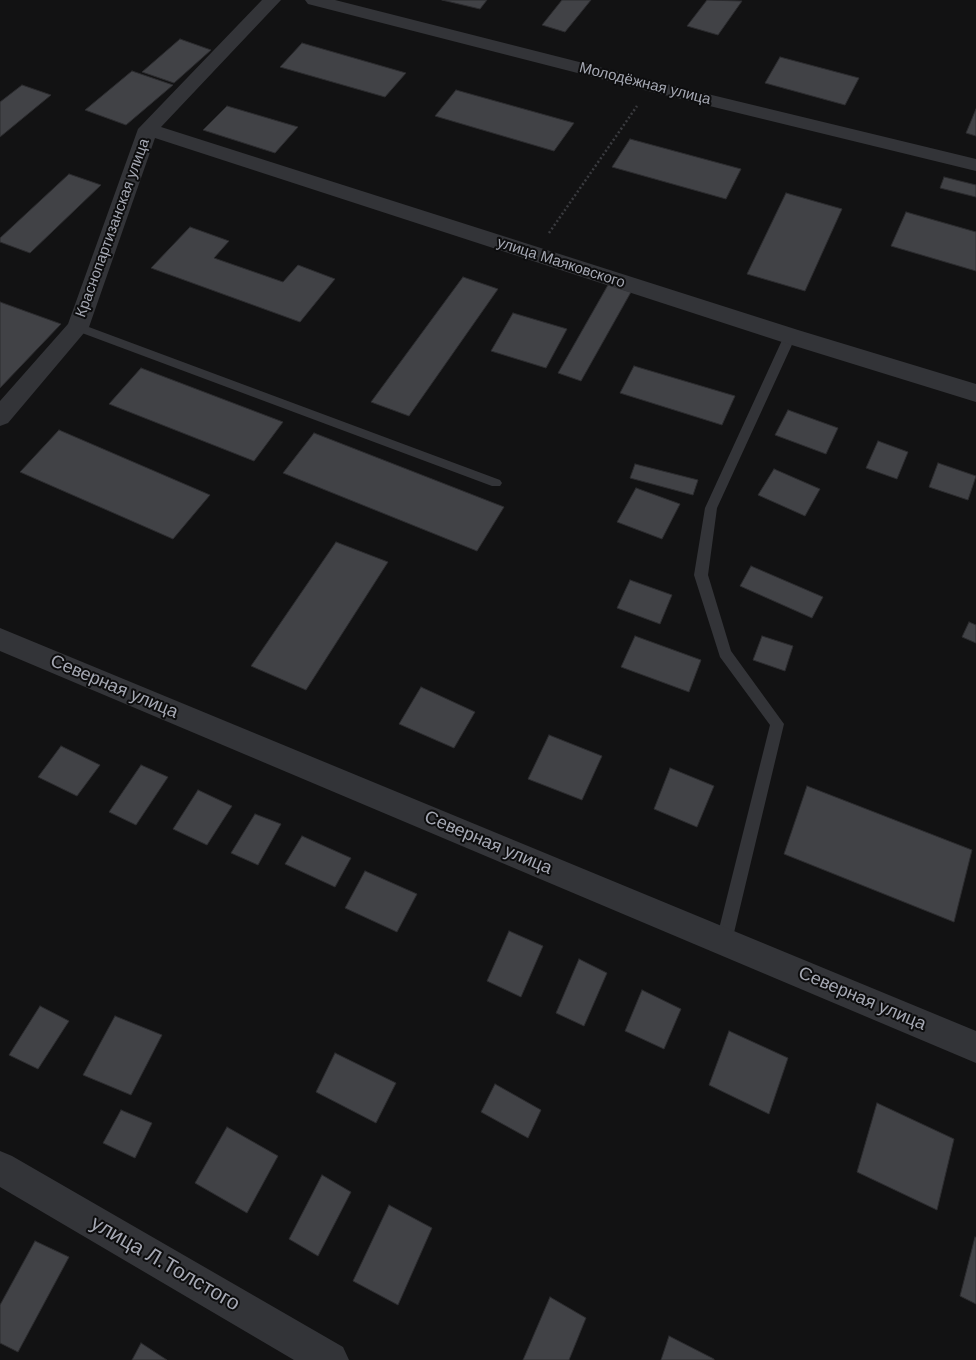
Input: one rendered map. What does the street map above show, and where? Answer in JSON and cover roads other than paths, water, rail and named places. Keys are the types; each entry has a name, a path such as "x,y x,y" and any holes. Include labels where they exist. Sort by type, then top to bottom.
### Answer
{"street":[{"name":"Краснопартизанская улица","path":"0,417 78,327 148,129 272,0"},
{"name":"Молодёжная улица","path":"314,0 651,86 976,165"},
{"name":"улица Маяковского","path":"148,129 790,336 976,393"},
{"name":"Северная улица","path":"0,640 976,1047"},
{"name":"улица Л.Толстого","path":"0,1168 330,1360"}],"lane":[{"path":"78,327 496,483"},
{"path":"724,941 777,724 726,653 701,575 711,508 790,336"}]}
